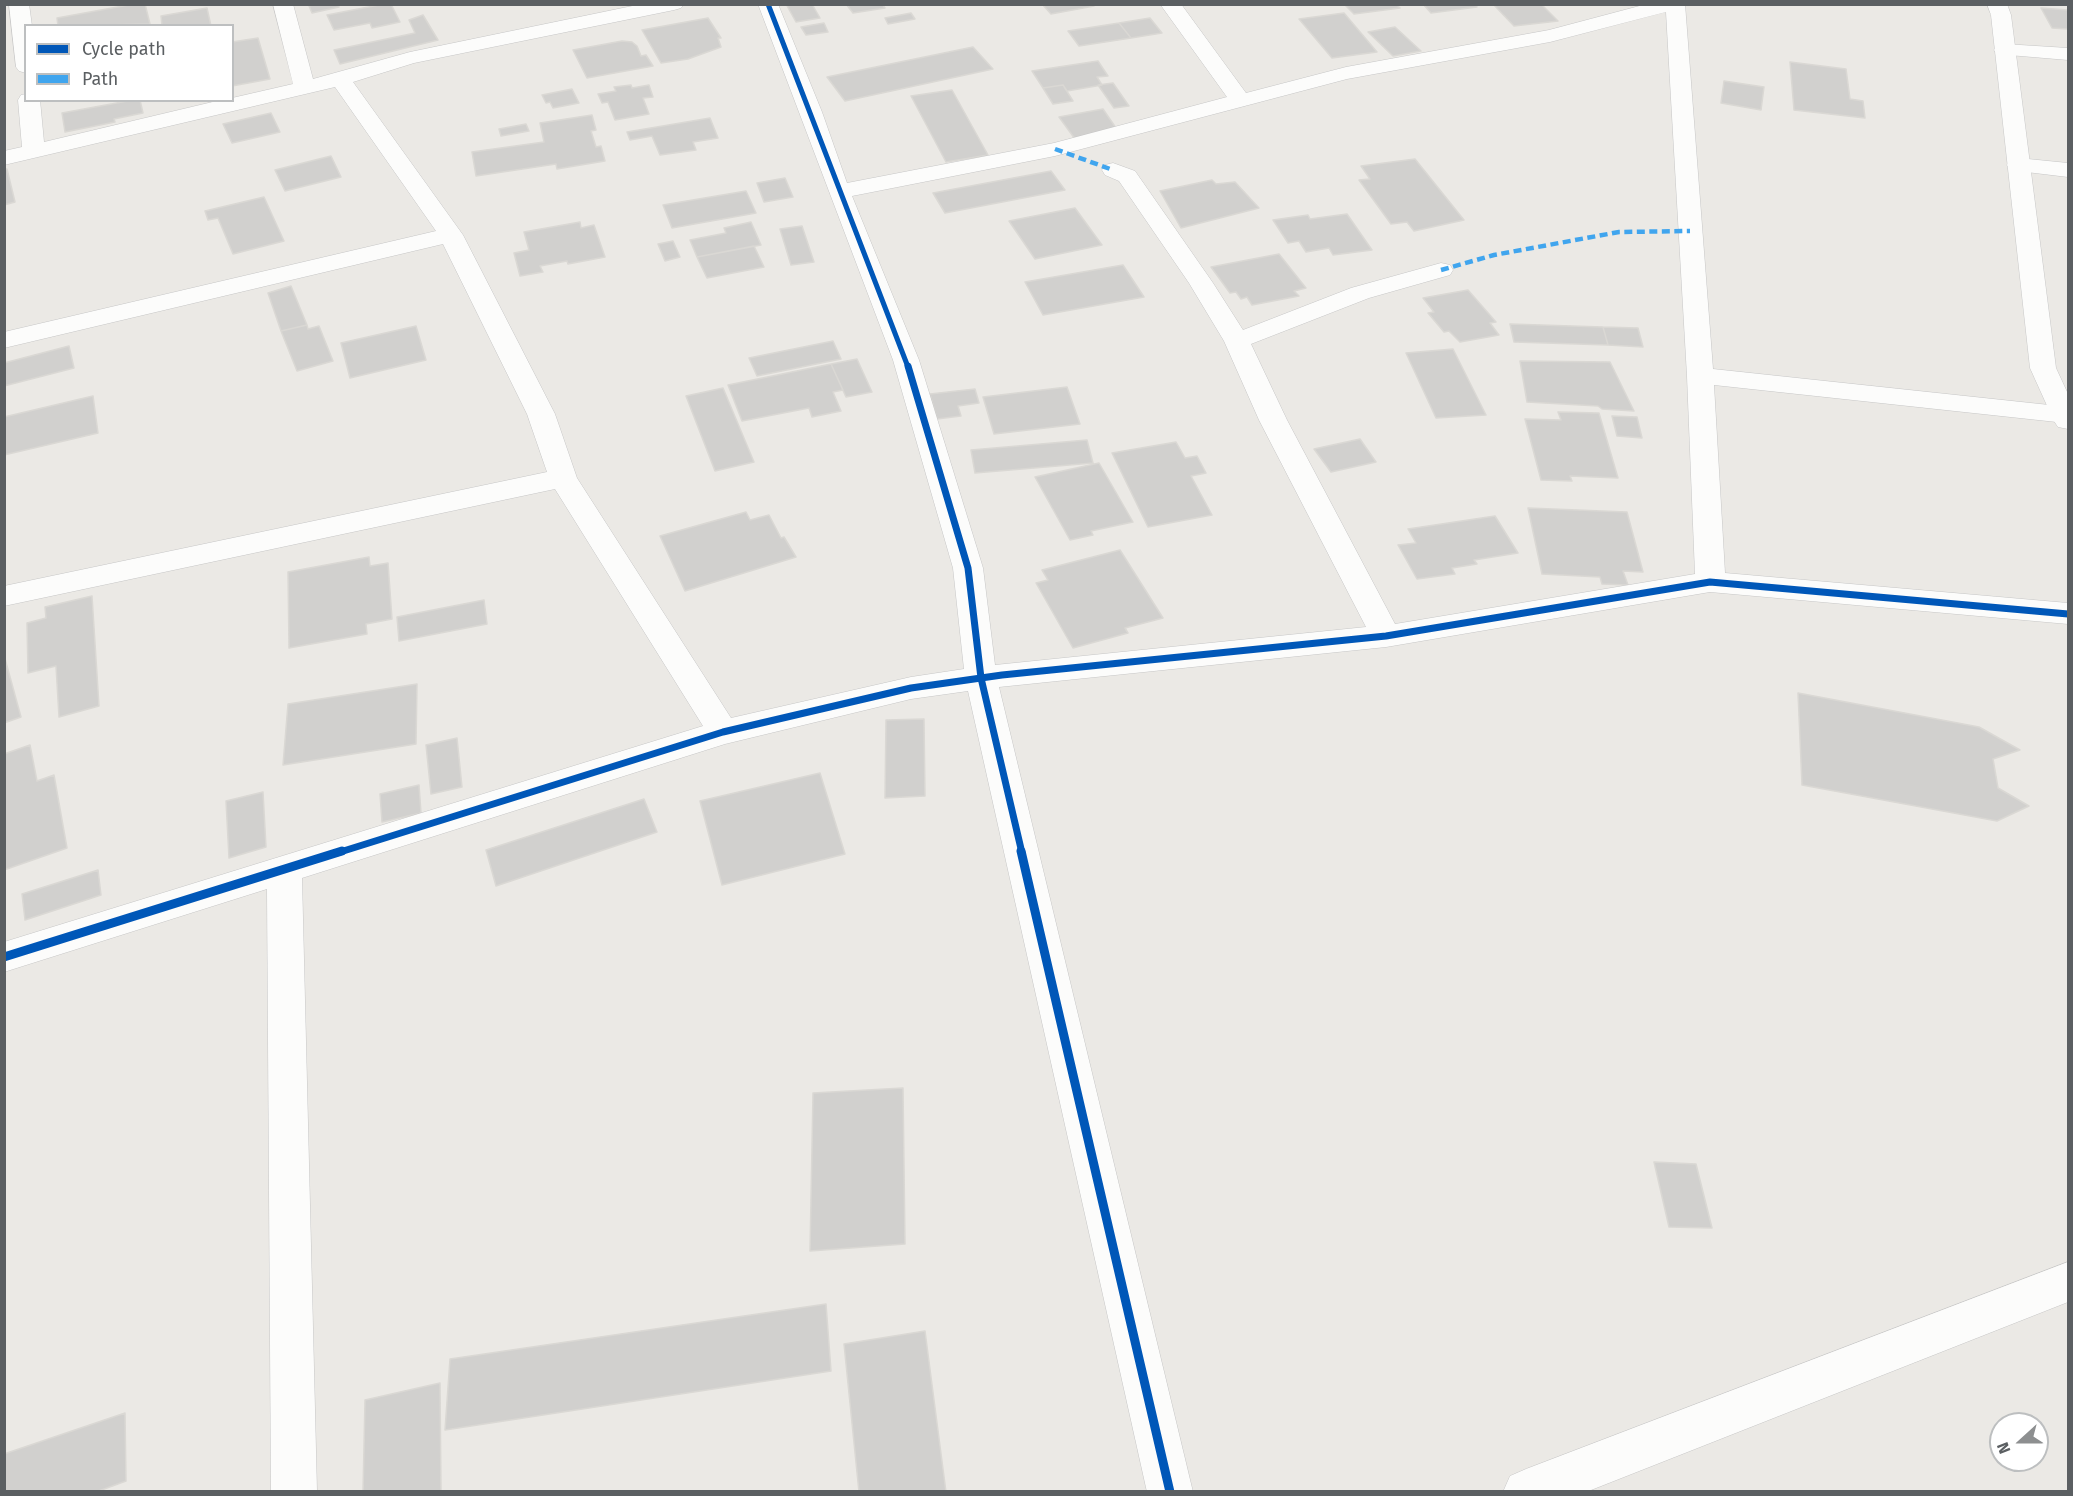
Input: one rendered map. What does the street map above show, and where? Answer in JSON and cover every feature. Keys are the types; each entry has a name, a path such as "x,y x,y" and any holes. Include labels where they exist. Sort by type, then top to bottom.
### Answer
{"street":[{"path":"19,4 24,49"},
{"path":"283,4 305,87"},
{"path":"571,4 581,23"},
{"path":"4,158 340,79 410,58 674,4"},
{"path":"768,4 906,360 969,568 981,678 1170,1491"},
{"path":"1170,4 1240,100"},
{"path":"839,192 1055,149 1346,73 1550,36 1673,4 1700,376 1710,582"},
{"path":"1996,4 2001,15 2043,368 2067,418"},
{"path":"2004,50 2068,54"},
{"path":"340,79 451,235 541,414 563,478 723,732"},
{"path":"29,102 34,150"},
{"path":"2018,165 2068,170"},
{"path":"1113,170 1127,176 1201,283 1237,341 1273,420 1386,636"},
{"path":"4,340 451,235"},
{"path":"1237,341 1360,293 1441,270"},
{"path":"1700,376 2067,418"},
{"path":"4,596 563,478"},
{"path":"4,957 723,732 911,688 981,678 1386,636 1710,582 2068,614"},
{"path":"284,868 294,1491"},
{"path":"1526,1491 2068,1282"}],"building":[{"path":"145,4 150,24 58,24 57,18"},
{"path":"338,4 339,7 312,13 309,6"},
{"path":"391,4 400,22 372,28 370,23 334,30 327,15"},
{"path":"786,4 812,4 820,18 796,22"},
{"path":"846,4 882,4 885,8 853,13"},
{"path":"1042,4 1092,4 1094,6 1051,14"},
{"path":"1344,4 1396,4 1400,8 1354,14"},
{"path":"1423,4 1475,4 1477,7 1431,13"},
{"path":"1493,4 1541,4 1558,21 1514,26"},
{"path":"207,8 211,24 162,24 161,16"},
{"path":"2041,8 2068,10 2068,29 2052,28"},
{"path":"911,13 915,19 888,24 885,18"},
{"path":"1344,13 1377,52 1332,58 1299,19"},
{"path":"423,15 438,40 340,64 334,50 415,33 409,20"},
{"path":"708,18 721,38 718,38 721,47 688,59 661,63 642,30"},
{"path":"1150,18 1162,33 1131,38 1119,23"},
{"path":"824,23 828,32 806,35 801,27"},
{"path":"1119,23 1131,38 1079,46 1068,31"},
{"path":"1395,27 1421,51 1393,56 1368,32"},
{"path":"258,38 270,79 234,86 234,42"},
{"path":"622,41 632,42 637,46 641,56 646,55 653,66 587,78 573,50"},
{"path":"973,47 993,69 845,101 827,77"},
{"path":"1098,61 1108,76 1097,77 1102,85 1067,91 1063,85 1043,88 1032,71"},
{"path":"1790,62 1846,69 1850,99 1863,101 1865,118 1794,110"},
{"path":"1724,81 1764,87 1761,110 1721,103"},
{"path":"1113,83 1129,106 1114,108 1098,85"},
{"path":"631,85 632,88 649,85 653,97 643,98 649,114 615,120 608,102 602,103 598,94 616,91 614,87"},
{"path":"1063,85 1073,101 1053,104 1043,88"},
{"path":"572,89 579,103 553,108 550,102 546,103 542,95"},
{"path":"952,90 988,155 946,162 911,96"},
{"path":"122,102 140,102 143,113 114,119 115,122 65,132 62,113"},
{"path":"1103,109 1116,128 1075,139 1059,117"},
{"path":"271,113 280,132 232,143 223,124"},
{"path":"592,115 596,130 591,131 596,147 601,146 605,161 557,169 556,164 476,176 472,152 544,142 540,123"},
{"path":"710,118 718,138 693,142 696,150 660,155 652,136 630,140 627,132"},
{"path":"526,124 529,131 501,136 499,129"},
{"path":"331,156 341,177 285,191 275,170"},
{"path":"1415,159 1464,220 1414,231 1407,222 1391,224 1359,180 1370,179 1361,166"},
{"path":"4,169 7,169 15,202 4,205"},
{"path":"1051,171 1065,190 945,213 933,193"},
{"path":"785,178 793,197 764,202 757,183"},
{"path":"1212,180 1216,184 1235,182 1259,208 1181,228 1160,191"},
{"path":"746,191 756,213 672,228 663,205"},
{"path":"264,197 284,241 233,254 218,218 208,220 205,211"},
{"path":"1075,208 1102,245 1035,259 1009,221"},
{"path":"1347,214 1372,250 1333,255 1329,248 1306,252 1299,241 1288,243 1273,220 1308,215 1310,219"},
{"path":"580,222 581,228 594,225 605,257 568,264 567,261 540,266 543,272 520,276 514,253 529,250 524,232"},
{"path":"751,222 761,245 697,257 690,240 726,233 724,228"},
{"path":"802,226 814,262 791,265 780,229"},
{"path":"673,241 680,257 665,261 658,244"},
{"path":"754,246 764,267 707,278 697,257"},
{"path":"1279,254 1306,288 1294,291 1299,296 1252,305 1247,297 1241,299 1236,292 1230,293 1211,267"},
{"path":"1123,265 1144,297 1043,315 1025,282"},
{"path":"291,286 307,325 281,331 268,293"},
{"path":"1468,290 1496,322 1490,323 1499,335 1460,342 1449,331 1444,332 1428,313 1434,312 1423,298"},
{"path":"1510,324 1603,327 1608,345 1514,342"},
{"path":"307,325 308,329 319,326 333,361 297,371 281,331"},
{"path":"416,326 426,360 350,378 341,343"},
{"path":"1603,327 1638,328 1643,347 1608,345"},
{"path":"833,341 841,359 757,376 749,358"},
{"path":"69,346 74,368 4,386 4,363"},
{"path":"1453,349 1486,415 1436,418 1406,353"},
{"path":"857,359 872,392 846,397 831,364"},
{"path":"1520,361 1610,362 1634,411 1602,409 1598,406 1527,402"},
{"path":"831,364 843,390 833,392 841,411 812,417 809,408 742,421 728,385"},
{"path":"1067,387 1080,424 994,434 983,397"},
{"path":"723,388 754,462 715,471 686,396"},
{"path":"975,389 979,403 958,406 961,416 937,419 930,394"},
{"path":"93,396 98,433 4,455 4,417"},
{"path":"1558,412 1599,413 1618,478 1570,476 1572,481 1541,480 1525,419 1561,420"},
{"path":"1612,416 1637,417 1642,438 1617,436"},
{"path":"1360,439 1376,462 1331,472 1314,449"},
{"path":"1087,440 1093,463 975,473 971,450"},
{"path":"1176,442 1185,458 1197,456 1206,473 1191,476 1212,515 1148,527 1112,453"},
{"path":"1099,463 1133,522 1091,531 1093,535 1070,540 1035,477"},
{"path":"1528,508 1627,512 1643,572 1623,571 1628,585 1602,584 1600,577 1542,574"},
{"path":"746,512 750,520 769,515 781,538 784,537 796,557 685,591 660,536"},
{"path":"1495,516 1518,553 1474,560 1477,564 1452,568 1455,574 1417,579 1398,545 1416,543 1408,529"},
{"path":"1120,550 1163,618 1125,628 1128,633 1073,648 1036,583 1048,580 1042,570"},
{"path":"369,557 370,566 388,563 392,619 366,624 367,634 289,648 288,572"},
{"path":"92,596 99,706 59,717 56,666 28,673 27,623 46,618 45,607"},
{"path":"484,600 487,624 399,641 397,617"},
{"path":"4,655 21,717 4,723"},
{"path":"417,684 416,744 283,765 288,704"},
{"path":"1798,693 1979,727 2020,750 1993,759 1998,788 2029,806 1997,821 1802,785"},
{"path":"924,719 925,796 885,798 886,720"},
{"path":"457,738 462,787 431,794 426,745"},
{"path":"30,745 37,781 54,775 67,848 4,870 4,754"},
{"path":"820,773 845,854 722,885 700,801"},
{"path":"419,785 421,813 382,822 380,794"},
{"path":"263,792 266,847 229,858 226,801"},
{"path":"644,799 657,832 496,886 486,850"},
{"path":"98,870 101,895 25,920 22,894"},
{"path":"903,1088 905,1244 810,1251 813,1093"},
{"path":"1654,1162 1696,1164 1712,1228 1669,1227"},
{"path":"826,1304 831,1371 445,1430 450,1359"},
{"path":"925,1331 946,1492 859,1492 844,1344"},
{"path":"440,1383 441,1492 363,1492 365,1400"},
{"path":"125,1413 126,1481 96,1492 4,1492 4,1454"}],"marked path":[{"path":"1055,149 1113,170"},
{"path":"1441,270 1494,255 1619,232 1690,231"}],"cycle path":[{"path":"768,4 906,360 968,568 981,678 1170,1492"},
{"path":"4,957 723,732 911,688 1002,675 1386,636 1710,582 2068,614"}]}
